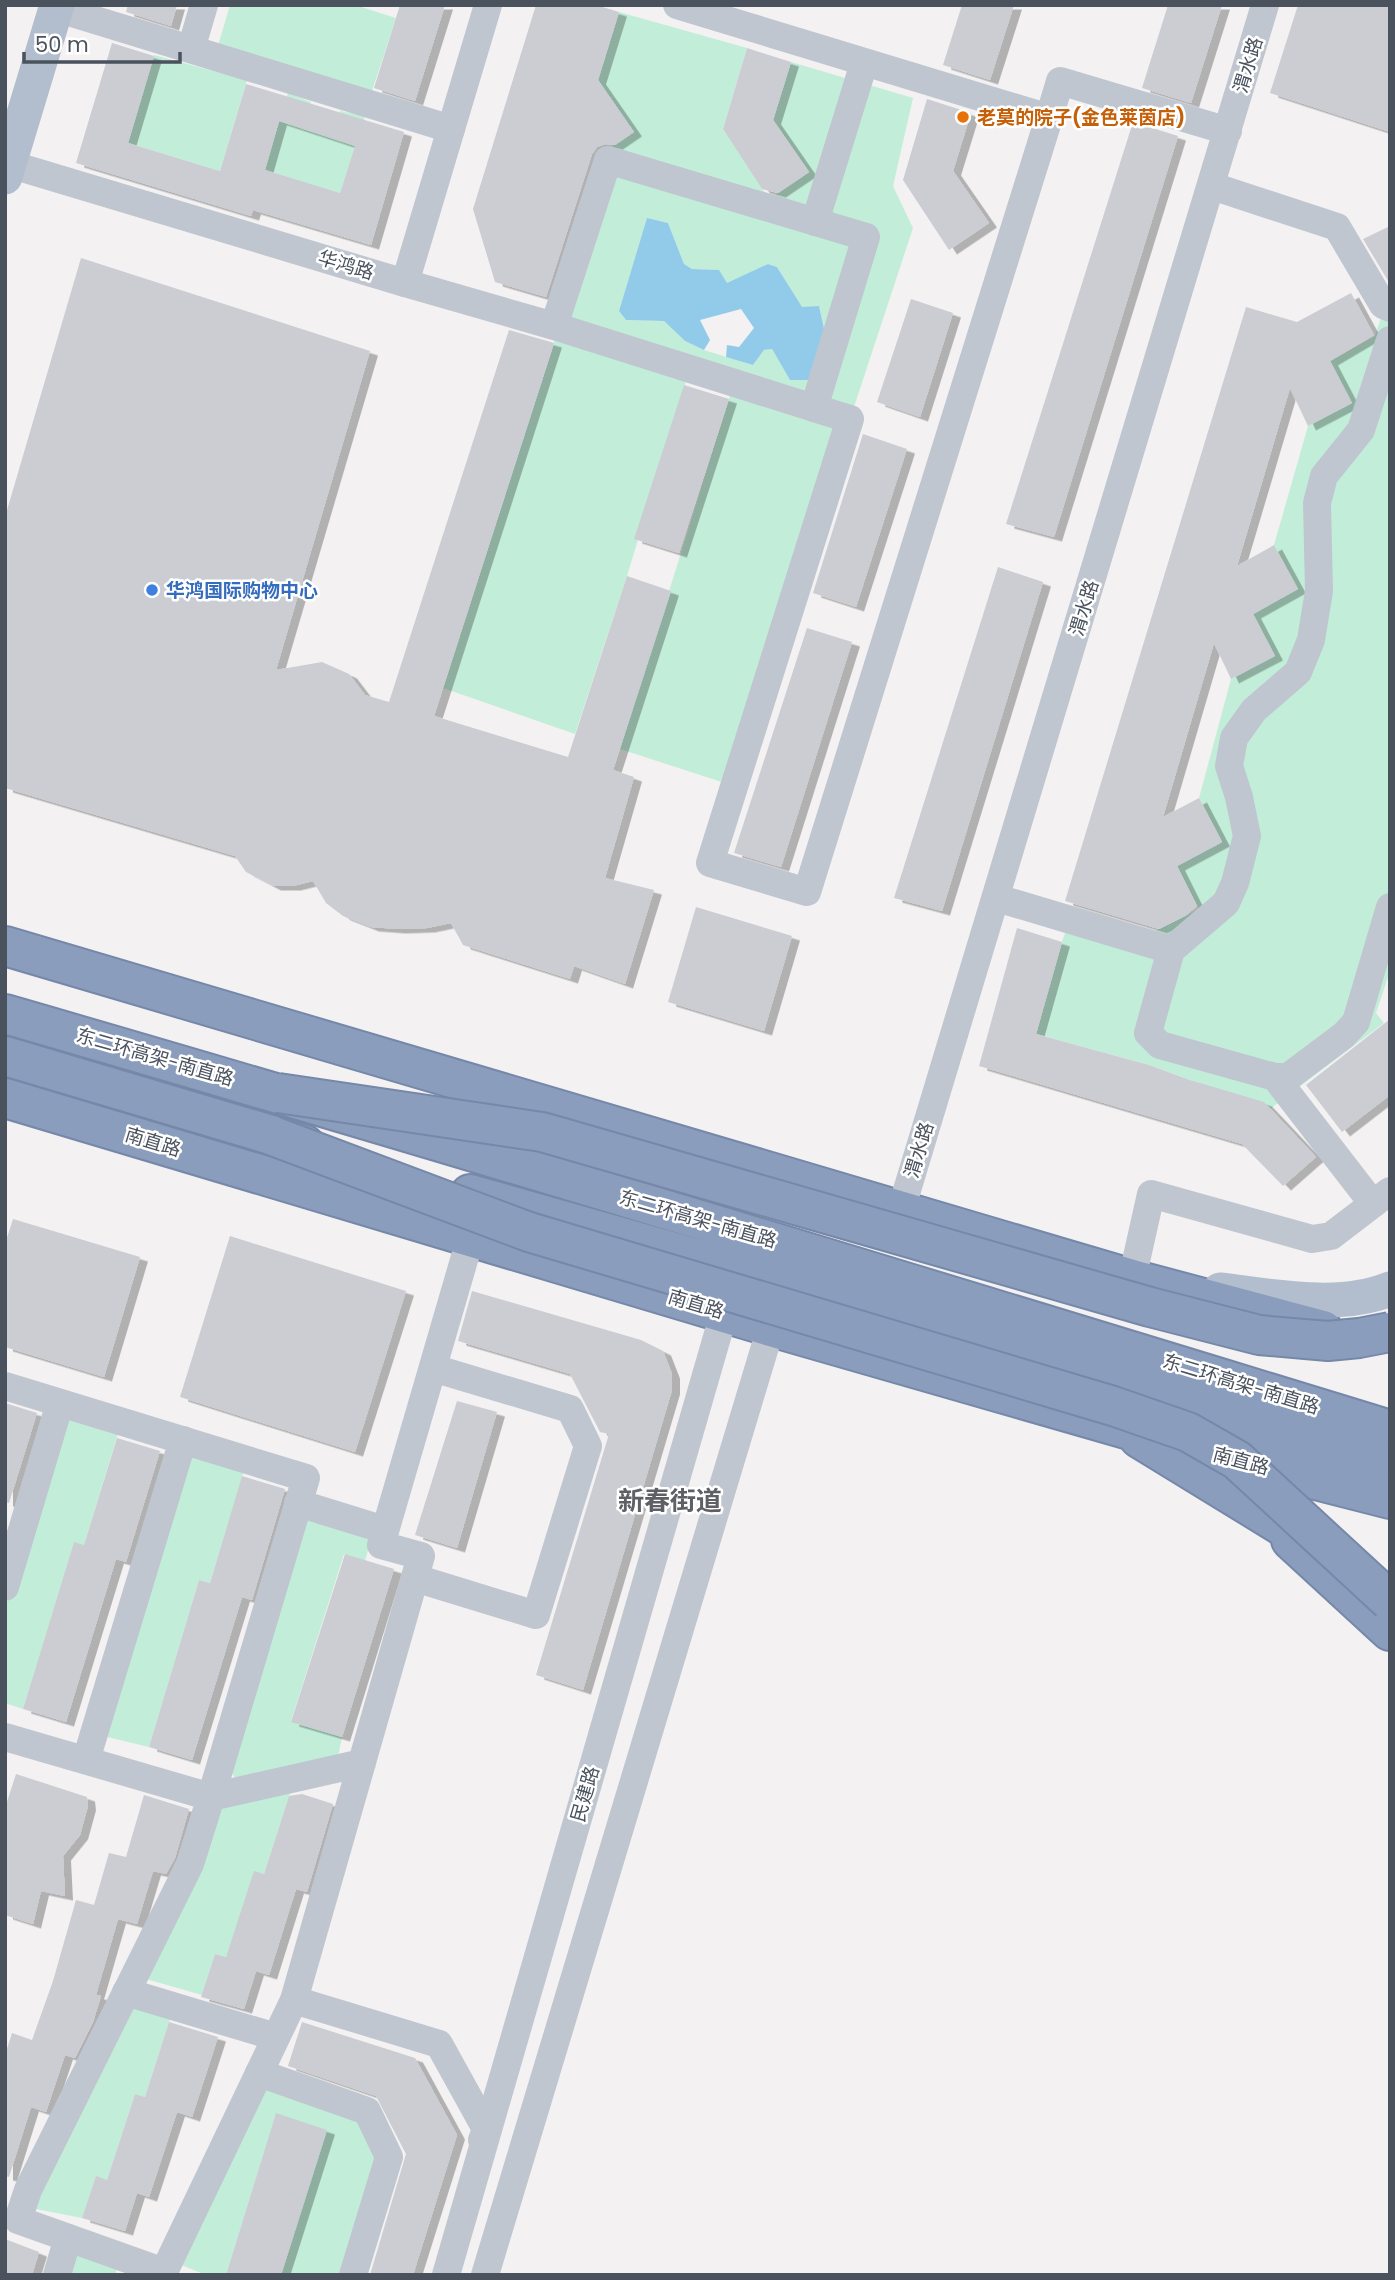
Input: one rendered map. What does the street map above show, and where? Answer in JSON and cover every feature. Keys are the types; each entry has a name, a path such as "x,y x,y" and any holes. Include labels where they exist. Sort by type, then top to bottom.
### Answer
{"highway":[{"path":"5,946 1132,1279 1390,1348"},
{"name":"东二环高架-南直路","path":"5,1014 825,1256 1390,1430"},
{"name":"东二环高架-南直路","path":"5,1056 815,1292 1390,1466"},
{"path":"278,1093 542,1132 1150,1307 1259,1335 1328,1341 1390,1332"},
{"name":"南直路","path":"5,1098 1128,1431 1390,1499"},
{"path":"273,1136 529,1232 1113,1405 1188,1432 1237,1460 1390,1601"},
{"path":"1128,1431 1390,1593"},
{"path":"1264,1515 1390,1631"}],"main road":[{"path":"5,121 50,6"},
{"path":"7,170 50,6"},
{"path":"1132,1279 1288,1298 1334,1300 1376,1295 1390,1289"}],"street":[{"path":"191,49 204,5"},
{"path":"405,283 488,5"},
{"path":"677,5 1049,118 1060,81 1228,131"},
{"name":"渭水路","path":"901,1210 1265,5"},
{"path":"50,6 451,129"},
{"path":"816,222 864,63"},
{"name":"华鸿路","path":"7,170 554,327 850,419 710,863 807,892 1049,118"},
{"path":"554,327 608,160 866,237 814,408"},
{"path":"1212,186 1337,226 1382,305 1390,308"},
{"path":"1390,340 1361,430 1324,476 1317,503 1319,591 1311,640 1298,672 1254,710 1234,738 1230,766 1240,797 1247,836 1235,883 1226,903 1171,950 1148,1033 1160,1045 1275,1077 1288,1077 1344,1035 1356,1022 1390,908"},
{"path":"997,898 1171,950"},
{"path":"1132,1279 1151,1194 1312,1239 1331,1236 1381,1197 1275,1077"},
{"path":"5,1386 306,1478 190,1864 12,2219 168,2274 294,2000 421,1556 381,1545 471,1236"},
{"name":"民建路","path":"446,2275 724,1312"},
{"path":"485,2275 771,1327"},
{"path":"415,1578 536,1615 588,1446 570,1409 433,1368"},
{"path":"5,1587 60,1403"},
{"path":"86,1760 183,1440"},
{"path":"298,1503 385,1530"},
{"path":"5,1737 211,1797 362,1763"},
{"path":"127,1992 276,2038"},
{"path":"294,2000 439,2044 486,2129 438,2275"},
{"path":"259,2073 367,2110 389,2157 353,2275"},
{"path":"57,2275 68,2238"}],"green space":[{"path":"230,5 355,5 396,18 368,103 215,56"},
{"path":"619,12 747,48 723,129 769,199 809,172 773,120 791,62 913,98 893,186 913,228 850,419 814,408 834,343 827,342 819,306 802,308 777,267 768,264 727,284 718,270 692,269 684,264 668,223 647,219 619,311 626,320 664,321 685,341 704,350 753,365 764,350 772,349 790,380 816,380 807,415 848,427 734,786 620,749 730,395 686,381 627,576 575,734 443,688 554,343 554,326 562,302 550,299 594,159 633,132 598,80"},
{"path":"154,55 247,80 220,171 128,143"},
{"path":"288,93 311,102 303,129 332,137 340,111 365,116 340,193 264,171"},
{"path":"1390,290 1390,971 1376,1013 1384,1023 1270,1109 1149,1065 1036,1034 1074,907 1155,931 1199,909 1177,866 1222,842 1199,798 1231,679 1274,656 1253,614 1297,589 1274,545 1308,426 1351,403 1330,361 1375,336"},
{"path":"67,1411 120,1427 84,1545 74,1543 23,1709 5,1703 5,1609"},
{"path":"189,1447 246,1464 210,1583 199,1580 149,1747 99,1735"},
{"path":"306,1518 371,1540 365,1561 344,1554 291,1721 342,1737 338,1757 235,1778 230,1770"},
{"path":"291,1790 264,1874 226,1957 215,1954 202,1995 146,1979 220,1807"},
{"path":"132,2003 172,2013 145,2097 135,2094 107,2180 96,2177 82,2218 36,2209 39,2194"},
{"path":"266,2087 355,2118 377,2158 343,2275 281,2275 276,2114 226,2275 206,2275 179,2264"},
{"path":"74,2255 117,2268 115,2275 68,2275"}],"water":[{"path":"647,218 668,223 684,264 692,269 719,270 727,283 768,264 777,267 802,307 819,306 827,342 816,380 790,380 772,349 764,350 753,365 726,357 727,345 739,347 754,328 741,309 700,320 710,340 704,350 685,341 664,321 626,320 619,311"}],"building":[{"path":"128,5 177,5 171,26 126,12"},
{"path":"400,5 445,5 415,101 374,88"},
{"path":"536,5 596,5 619,12 598,80 634,132 615,145 597,147 592,154 546,297 495,282 473,209"},
{"path":"962,5 1014,5 990,80 943,65"},
{"path":"1168,5 1222,5 1191,103 1142,88"},
{"path":"1298,5 1390,5 1390,132 1270,93"},
{"path":"112,43 154,56 128,143 220,171 246,84 404,132 371,245 253,210 251,216 76,163","holes":["279,121 355,146 340,193 265,170"]},
{"path":"747,48 791,62 773,120 809,172 778,193 762,189 723,129"},
{"path":"927,99 971,113 953,171 989,223 949,250 903,180"},
{"path":"1133,122 1178,136 1054,537 1006,524"},
{"path":"1390,226 1390,284 1363,239"},
{"name":"华鸿国际购物中心","path":"81,258 370,351 276,670 322,662 349,674 365,695 389,702 509,330 554,343 434,716 568,757 627,576 671,591 613,770 634,777 605,878 654,890 625,984 574,966 570,979 463,945 451,923 427,928 371,927 343,916 326,903 313,881 293,886 273,886 246,872 235,856 5,788 5,517"},
{"path":"1351,293 1374,335 1330,361 1352,403 1308,426 1290,388 1237,566 1274,545 1298,589 1253,614 1275,656 1231,679 1214,643 1163,817 1199,798 1222,842 1177,866 1197,906 1185,916 1159,929 1065,901 1246,307 1297,322"},
{"path":"911,299 953,313 920,417 877,402"},
{"path":"684,385 729,399 679,553 634,539"},
{"path":"863,434 907,449 856,607 813,593"},
{"path":"998,567 1043,582 942,911 894,898"},
{"path":"807,628 852,642 781,867 734,853"},
{"path":"696,907 792,936 764,1031 668,1002"},
{"path":"1017,928 1062,942 1036,1034 1149,1065 1264,1102 1316,1157 1283,1186 1242,1144 979,1066"},
{"path":"1390,1019 1390,1095 1342,1132 1306,1085"},
{"path":"13,1219 140,1257 104,1377 5,1347 5,1244"},
{"path":"230,1236 406,1291 355,1452 180,1397"},
{"path":"472,1291 641,1340 663,1351 672,1374 672,1390 583,1690 536,1675 609,1434 600,1432 570,1374 458,1341"},
{"path":"457,1401 497,1412 457,1548 415,1535"},
{"path":"5,1403 37,1413 9,1503 5,1502"},
{"path":"117,1438 160,1451 126,1562 116,1559 66,1722 23,1709 74,1542 84,1545"},
{"path":"242,1476 285,1489 252,1600 242,1597 192,1760 149,1747 199,1580 210,1583"},
{"path":"345,1554 394,1569 342,1737 291,1722"},
{"path":"16,1774 87,1797 88,1806 80,1835 63,1856 65,1896 41,1891 33,1924 5,1915 5,1808"},
{"path":"302,1794 333,1804 307,1892 296,1889 269,1975 256,1971 244,2009 201,1997 215,1954 226,1957 254,1871 264,1874 289,1796"},
{"path":"144,1795 189,1809 175,1858 166,1874 153,1871 137,1924 118,1919 96,1995 101,1996 93,2022 75,2058 65,2055 46,2112 31,2107 9,2177 5,2176 5,2055 12,2033 32,2040 53,1981 76,1900 94,1905 109,1853 126,1857"},
{"path":"169,2022 218,2037 192,2117 177,2112 149,2197 137,2193 125,2231 82,2218 96,2176 107,2180 135,2094 145,2097"},
{"path":"302,2022 415,2058 457,2135 413,2275 370,2275 406,2154 376,2096 288,2066"},
{"path":"276,2113 327,2130 281,2275 226,2275"},
{"path":"5,2239 39,2252 32,2275 5,2275"}],"place":[{"name":"老莫的院子(金色莱茵店)","path":"963,117"},
{"name":"华鸿国际购物中心","path":"152,590"}],"district":[{"name":"新春街道","path":"670,1501"}]}
